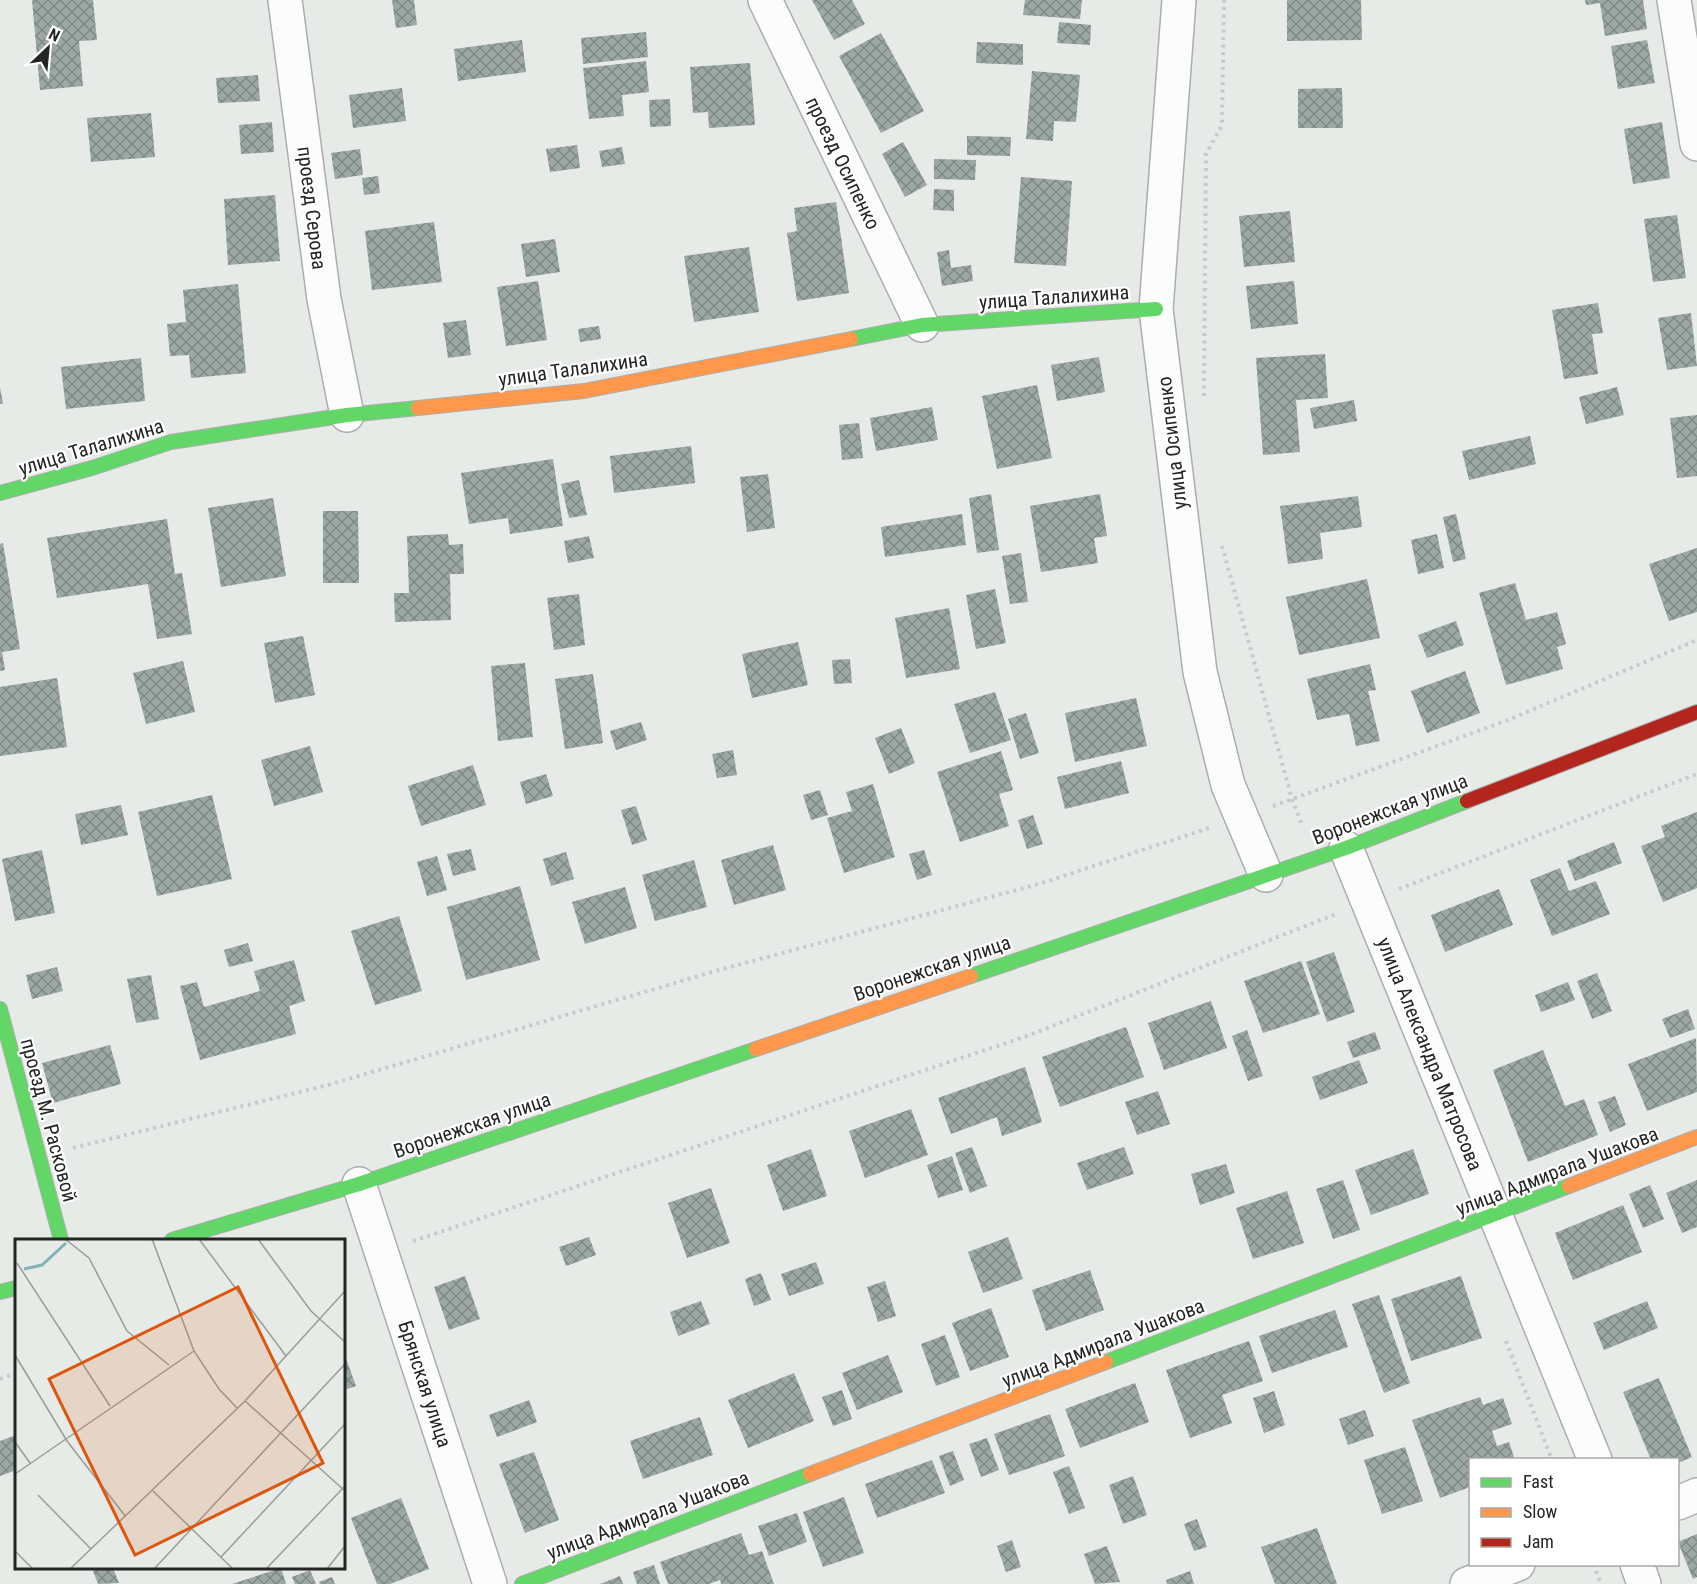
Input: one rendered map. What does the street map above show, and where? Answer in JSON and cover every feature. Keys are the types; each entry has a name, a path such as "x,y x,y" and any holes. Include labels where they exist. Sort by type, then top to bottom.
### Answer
{"street":[{"name":"проезд Серова","path":"285,0 324,299 347,415"},
{"name":"проезд Осипенко","path":"765,0 922,325"},
{"name":"улица Осипенко","path":"1179,0 1156,309 1200,672 1228,785 1266,875"},
{"path":"1674,0 1697,144"},
{"name":"улица Талалихина","path":"0,493 92,468 171,442 347,415 585,391 922,325 1156,309"},
{"name":"Воронежская улица","path":"175,1239 358,1184 1331,853 1697,712"},
{"name":"улица Александра Матросова","path":"1331,853 1368,902 1594,1458"},
{"name":"проезд М. Расковой","path":"0,1010 61,1239"},
{"name":"улица Адмирала Ушакова","path":"522,1584 1697,1137"},
{"name":"Брянская улица","path":"358,1184 490,1584"},
{"path":"0,1293 15,1288"},
{"path":"1679,1502 1697,1495"},
{"path":"1467,1584 1513,1566"},
{"path":"1638,1566 1644,1584"}],"path":[{"path":"1204,400 1206,154 1221,125 1224,0"},
{"path":"1222,545 1292,799 1331,853"},
{"path":"39,1157 328,1085 719,970 1039,884 1241,817 1508,720 1697,640"},
{"path":"381,1251 1030,1035 1697,774"},
{"path":"0,1378 15,1373"},
{"path":"1594,1566 1601,1584"}],"building":[{"path":"32,0 93,0 97,40 79,41 83,86 40,90"},
{"path":"392,0 414,0 417,25 396,28"},
{"path":"812,0 852,0 865,24 834,40"},
{"path":"1025,0 1082,0 1080,19 1023,15"},
{"path":"1287,0 1361,0 1362,40 1287,41"},
{"path":"1585,0 1643,0 1647,29 1605,36 1600,3 1586,5"},
{"path":"1059,22 1091,25 1090,45 1057,43"},
{"path":"646,32 648,57 583,64 581,38"},
{"path":"881,33 924,111 881,133 839,56"},
{"path":"522,40 526,72 458,81 454,49"},
{"path":"1647,40 1655,83 1618,89 1611,46"},
{"path":"977,42 1023,44 1023,65 976,63"},
{"path":"646,61 649,92 622,95 624,116 589,119 583,68"},
{"path":"750,63 755,125 709,128 708,112 693,113 690,67"},
{"path":"1032,71 1080,75 1076,122 1054,121 1053,141 1026,139"},
{"path":"258,75 260,101 218,103 216,78"},
{"path":"402,88 406,121 353,128 349,95"},
{"path":"1342,88 1343,128 1298,128 1298,89"},
{"path":"670,99 671,126 650,127 649,100"},
{"path":"151,113 155,157 91,162 87,118"},
{"path":"272,122 274,152 241,154 239,125"},
{"path":"1662,122 1670,178 1633,184 1624,129"},
{"path":"967,136 1011,137 1010,156 967,155"},
{"path":"903,142 927,185 905,197 882,154"},
{"path":"577,145 580,168 550,172 546,149"},
{"path":"622,147 625,164 602,167 599,151"},
{"path":"360,149 363,175 335,179 331,153"},
{"path":"934,159 976,160 975,180 934,179"},
{"path":"378,176 380,193 364,195 362,178"},
{"path":"1021,177 1072,181 1066,266 1014,263"},
{"path":"934,189 954,190 954,211 933,210"},
{"path":"275,195 280,261 228,265 224,199"},
{"path":"836,202 849,293 797,301 787,233 797,231 794,208"},
{"path":"1290,211 1295,262 1244,267 1239,216"},
{"path":"1677,215 1686,278 1653,282 1644,219"},
{"path":"434,222 442,282 372,290 365,231"},
{"path":"555,239 560,272 526,277 521,244"},
{"path":"749,247 759,312 694,322 684,256"},
{"path":"949,250 951,268 971,265 973,281 942,286 937,252"},
{"path":"538,281 547,340 506,346 497,287"},
{"path":"1294,281 1298,324 1251,329 1246,286"},
{"path":"238,284 246,373 191,378 189,355 170,356 167,324 186,322 183,290"},
{"path":"1598,303 1603,333 1592,334 1598,374 1564,379 1552,310"},
{"path":"1691,313 1697,366 1667,370 1658,318"},
{"path":"466,320 471,355 448,358 443,323"},
{"path":"599,326 601,339 580,342 578,329"},
{"path":"1325,354 1328,398 1296,400 1300,452 1263,455 1256,358"},
{"path":"1099,357 1105,392 1057,401 1051,365"},
{"path":"141,358 145,401 66,409 61,367"},
{"path":"1037,385 1052,458 997,469 982,396"},
{"path":"0,387 3,404 0,404"},
{"path":"1617,387 1624,415 1586,424 1579,397"},
{"path":"1354,400 1357,421 1314,429 1310,408"},
{"path":"932,407 938,440 876,451 870,418"},
{"path":"1697,415 1697,476 1677,478 1670,418"},
{"path":"859,423 863,458 842,460 839,425"},
{"path":"1530,436 1536,464 1469,480 1462,451"},
{"path":"691,446 695,483 614,493 610,456"},
{"path":"553,459 563,526 510,534 508,518 469,524 461,473"},
{"path":"768,474 775,528 747,532 740,477"},
{"path":"579,480 587,515 569,518 561,484"},
{"path":"991,494 999,550 977,553 969,498"},
{"path":"1100,494 1107,536 1094,538 1098,563 1041,572 1030,506"},
{"path":"1358,496 1362,527 1320,533 1323,559 1288,564 1280,506"},
{"path":"273,498 286,576 221,587 208,508"},
{"path":"323,511 358,511 359,583 323,583"},
{"path":"962,514 966,545 885,557 881,527"},
{"path":"1456,514 1466,559 1453,562 1443,517"},
{"path":"167,519 175,574 182,573 192,634 157,639 148,584 57,598 47,538"},
{"path":"448,534 449,545 463,544 464,574 450,574 451,620 395,622 394,593 409,593 407,536"},
{"path":"1437,534 1444,568 1418,574 1411,540"},
{"path":"589,536 594,558 568,563 564,541"},
{"path":"3,543 20,649 2,652 5,670 0,671 0,544"},
{"path":"1697,548 1697,612 1669,621 1649,564"},
{"path":"1021,553 1028,602 1010,604 1002,556"},
{"path":"1367,579 1380,638 1299,655 1286,597"},
{"path":"1515,583 1526,620 1557,612 1566,644 1557,647 1563,669 1506,685 1479,593"},
{"path":"995,589 1006,643 976,649 966,595"},
{"path":"579,594 585,645 554,650 547,598"},
{"path":"949,608 960,669 906,678 895,618"},
{"path":"1456,621 1464,645 1427,658 1418,635"},
{"path":"303,636 315,695 275,703 264,643"},
{"path":"798,642 808,685 752,698 742,654"},
{"path":"850,659 852,683 834,684 832,660"},
{"path":"183,661 195,712 146,724 133,673"},
{"path":"525,663 533,737 498,741 491,666"},
{"path":"1370,664 1376,690 1368,691 1380,741 1356,746 1349,714 1317,720 1307,679"},
{"path":"1465,671 1480,713 1427,733 1411,691"},
{"path":"593,674 603,743 565,749 555,679"},
{"path":"57,678 67,747 0,756 0,687"},
{"path":"995,692 1011,740 970,753 954,704"},
{"path":"1136,698 1147,746 1075,762 1065,713"},
{"path":"1026,713 1039,753 1020,759 1008,719"},
{"path":"641,722 647,740 616,750 610,731"},
{"path":"901,728 915,763 889,774 875,738"},
{"path":"310,746 323,792 274,806 261,760"},
{"path":"733,750 737,775 717,778 712,754"},
{"path":"1001,751 1013,790 999,794 1009,826 960,842 937,772"},
{"path":"1121,761 1129,793 1065,809 1057,777"},
{"path":"473,765 486,805 421,826 408,786"},
{"path":"546,774 553,796 526,804 520,782"},
{"path":"873,784 895,857 844,873 827,818 852,811 846,792"},
{"path":"820,790 828,815 811,820 803,795"},
{"path":"212,795 232,879 157,896 138,812"},
{"path":"121,805 128,835 81,845 75,814"},
{"path":"636,806 647,840 632,845 621,810"},
{"path":"1697,812 1697,888 1663,902 1641,846 1665,837 1661,826"},
{"path":"1033,815 1043,844 1027,849 1018,820"},
{"path":"1614,842 1622,863 1575,881 1567,861"},
{"path":"773,845 786,890 734,905 721,860"},
{"path":"471,849 476,870 453,876 447,854"},
{"path":"42,850 55,913 15,921 2,859"},
{"path":"924,850 932,875 917,880 909,854"},
{"path":"566,852 574,879 551,886 543,859"},
{"path":"437,856 447,890 427,896 417,862"},
{"path":"694,860 707,907 655,921 642,875"},
{"path":"1560,868 1569,891 1596,881 1610,914 1552,936 1530,880"},
{"path":"520,886 540,960 466,980 447,907"},
{"path":"625,887 637,928 585,944 572,902"},
{"path":"1499,889 1513,925 1445,952 1431,915"},
{"path":"399,916 422,991 375,1005 351,931"},
{"path":"248,943 253,961 229,967 224,950"},
{"path":"1334,952 1355,1012 1327,1022 1306,962"},
{"path":"294,960 305,1001 289,1006 296,1034 200,1060 180,986 197,982 204,1007 260,991 254,971"},
{"path":"1301,961 1320,1014 1263,1033 1244,981"},
{"path":"57,967 63,991 32,999 26,975"},
{"path":"1597,973 1612,1011 1592,1019 1577,981"},
{"path":"151,975 159,1019 136,1023 127,979"},
{"path":"1568,982 1575,1000 1541,1012 1535,995"},
{"path":"1211,1001 1227,1048 1164,1070 1148,1023"},
{"path":"1688,1009 1695,1029 1670,1038 1662,1019"},
{"path":"1126,1027 1144,1077 1060,1107 1042,1057"},
{"path":"1247,1030 1263,1076 1248,1081 1232,1036"},
{"path":"1375,1032 1381,1049 1353,1058 1347,1042"},
{"path":"1696,1038 1697,1092 1647,1111 1628,1064"},
{"path":"110,1045 121,1084 53,1103 42,1063"},
{"path":"1543,1050 1565,1106 1584,1099 1598,1135 1528,1162 1493,1070"},
{"path":"1359,1060 1368,1083 1320,1100 1312,1077"},
{"path":"1025,1067 1042,1122 1002,1136 997,1117 951,1134 938,1098"},
{"path":"1158,1091 1170,1124 1137,1135 1125,1102"},
{"path":"1615,1096 1626,1125 1610,1132 1598,1102"},
{"path":"911,1109 928,1155 865,1178 849,1131"},
{"path":"972,1147 987,1186 970,1193 955,1153"},
{"path":"1124,1147 1134,1174 1087,1190 1077,1163"},
{"path":"811,1149 827,1196 783,1211 767,1165"},
{"path":"1413,1149 1429,1194 1371,1215 1355,1170"},
{"path":"952,1156 963,1190 938,1198 927,1165"},
{"path":"1226,1164 1235,1193 1200,1205 1191,1174"},
{"path":"1343,1180 1360,1230 1333,1239 1316,1189"},
{"path":"1697,1180 1697,1227 1682,1233 1666,1193"},
{"path":"1650,1185 1664,1219 1643,1228 1629,1194"},
{"path":"711,1188 730,1243 687,1258 668,1203"},
{"path":"1287,1191 1304,1243 1253,1259 1236,1208"},
{"path":"1623,1205 1642,1252 1573,1280 1555,1233"},
{"path":"589,1237 596,1255 566,1266 559,1247"},
{"path":"1008,1237 1023,1279 983,1293 968,1252"},
{"path":"816,1262 824,1284 789,1296 781,1274"},
{"path":"1090,1270 1104,1310 1046,1331 1032,1290"},
{"path":"761,1273 771,1300 754,1306 745,1279"},
{"path":"465,1276 480,1319 449,1330 434,1287"},
{"path":"1461,1276 1482,1338 1411,1361 1391,1299"},
{"path":"885,1281 896,1316 878,1322 867,1287"},
{"path":"1379,1295 1410,1383 1384,1393 1352,1304"},
{"path":"701,1301 710,1324 678,1336 670,1312"},
{"path":"1647,1301 1658,1328 1604,1350 1593,1323"},
{"path":"991,1308 1009,1357 970,1371 952,1323"},
{"path":"1335,1310 1348,1347 1272,1373 1259,1336"},
{"path":"945,1335 960,1377 936,1386 921,1344"},
{"path":"1249,1341 1263,1381 1222,1395 1232,1423 1190,1438 1166,1370"},
{"path":"888,1355 903,1392 857,1410 842,1373"},
{"path":"345,1356 356,1386 345,1390"},
{"path":"794,1373 814,1421 748,1448 728,1400"},
{"path":"1659,1378 1692,1457 1679,1463 1679,1458 1650,1458 1623,1392"},
{"path":"1135,1383 1149,1422 1080,1448 1065,1409"},
{"path":"842,1390 852,1419 833,1426 822,1397"},
{"path":"1274,1391 1285,1425 1264,1433 1253,1398"},
{"path":"1480,1397 1483,1405 1503,1398 1512,1424 1492,1431 1497,1446 1509,1442 1514,1458 1469,1458 1469,1487 1440,1498 1412,1420"},
{"path":"529,1400 537,1422 497,1437 489,1415"},
{"path":"1365,1410 1374,1436 1348,1445 1339,1419"},
{"path":"1050,1414 1065,1456 1009,1475 994,1434"},
{"path":"700,1417 713,1455 643,1479 630,1441"},
{"path":"15,1435 15,1470 0,1476 0,1441"},
{"path":"987,1438 999,1470 981,1477 969,1444"},
{"path":"1405,1447 1423,1501 1382,1514 1364,1460"},
{"path":"953,1451 964,1480 950,1486 939,1456"},
{"path":"534,1452 559,1520 525,1533 499,1464"},
{"path":"932,1460 945,1493 877,1518 865,1484"},
{"path":"1069,1466 1085,1508 1069,1514 1053,1472"},
{"path":"1133,1476 1147,1515 1123,1524 1109,1485"},
{"path":"844,1497 864,1553 823,1567 803,1512"},
{"path":"401,1498 429,1569 390,1584 377,1584 351,1518"},
{"path":"797,1513 807,1542 769,1556 758,1526"},
{"path":"1197,1519 1207,1547 1194,1551 1184,1524"},
{"path":"1317,1528 1337,1584 1275,1584 1261,1547"},
{"path":"741,1533 749,1555 762,1551 774,1584 721,1584 720,1580 709,1584 668,1584 660,1562"},
{"path":"1697,1534 1697,1577 1693,1579 1679,1544 1679,1542"},
{"path":"1012,1540 1021,1567 1006,1572 997,1546"},
{"path":"1107,1546 1120,1582 1095,1584 1084,1554"},
{"path":"654,1565 660,1584 637,1584 633,1572"},
{"path":"113,1569 119,1583 98,1584 93,1571"},
{"path":"281,1569 286,1584 232,1584"},
{"path":"310,1570 316,1584 295,1584 292,1577"},
{"path":"1190,1571 1194,1584 1167,1584 1166,1580"},
{"path":"620,1576 623,1584 600,1584"},
{"path":"332,1577 335,1584 320,1584 319,1582"}],"traffic: fast":[{"path":"851,339 922,325 1156,309"},
{"path":"0,493 92,468 171,442 347,415 418,408"},
{"path":"971,976 1346,848 1467,801"},
{"path":"0,1009 61,1239"},
{"path":"175,1239 359,1184 756,1049"},
{"path":"1106,1362 1569,1186"},
{"path":"0,1292 15,1288"},
{"path":"522,1584 810,1474"}],"traffic: slow":[{"path":"418,408 584,391 851,339"},
{"path":"756,1049 971,976"},
{"path":"1569,1186 1697,1137"},
{"path":"810,1474 1106,1362"}],"traffic: jam":[{"path":"1467,801 1697,712"}]}
